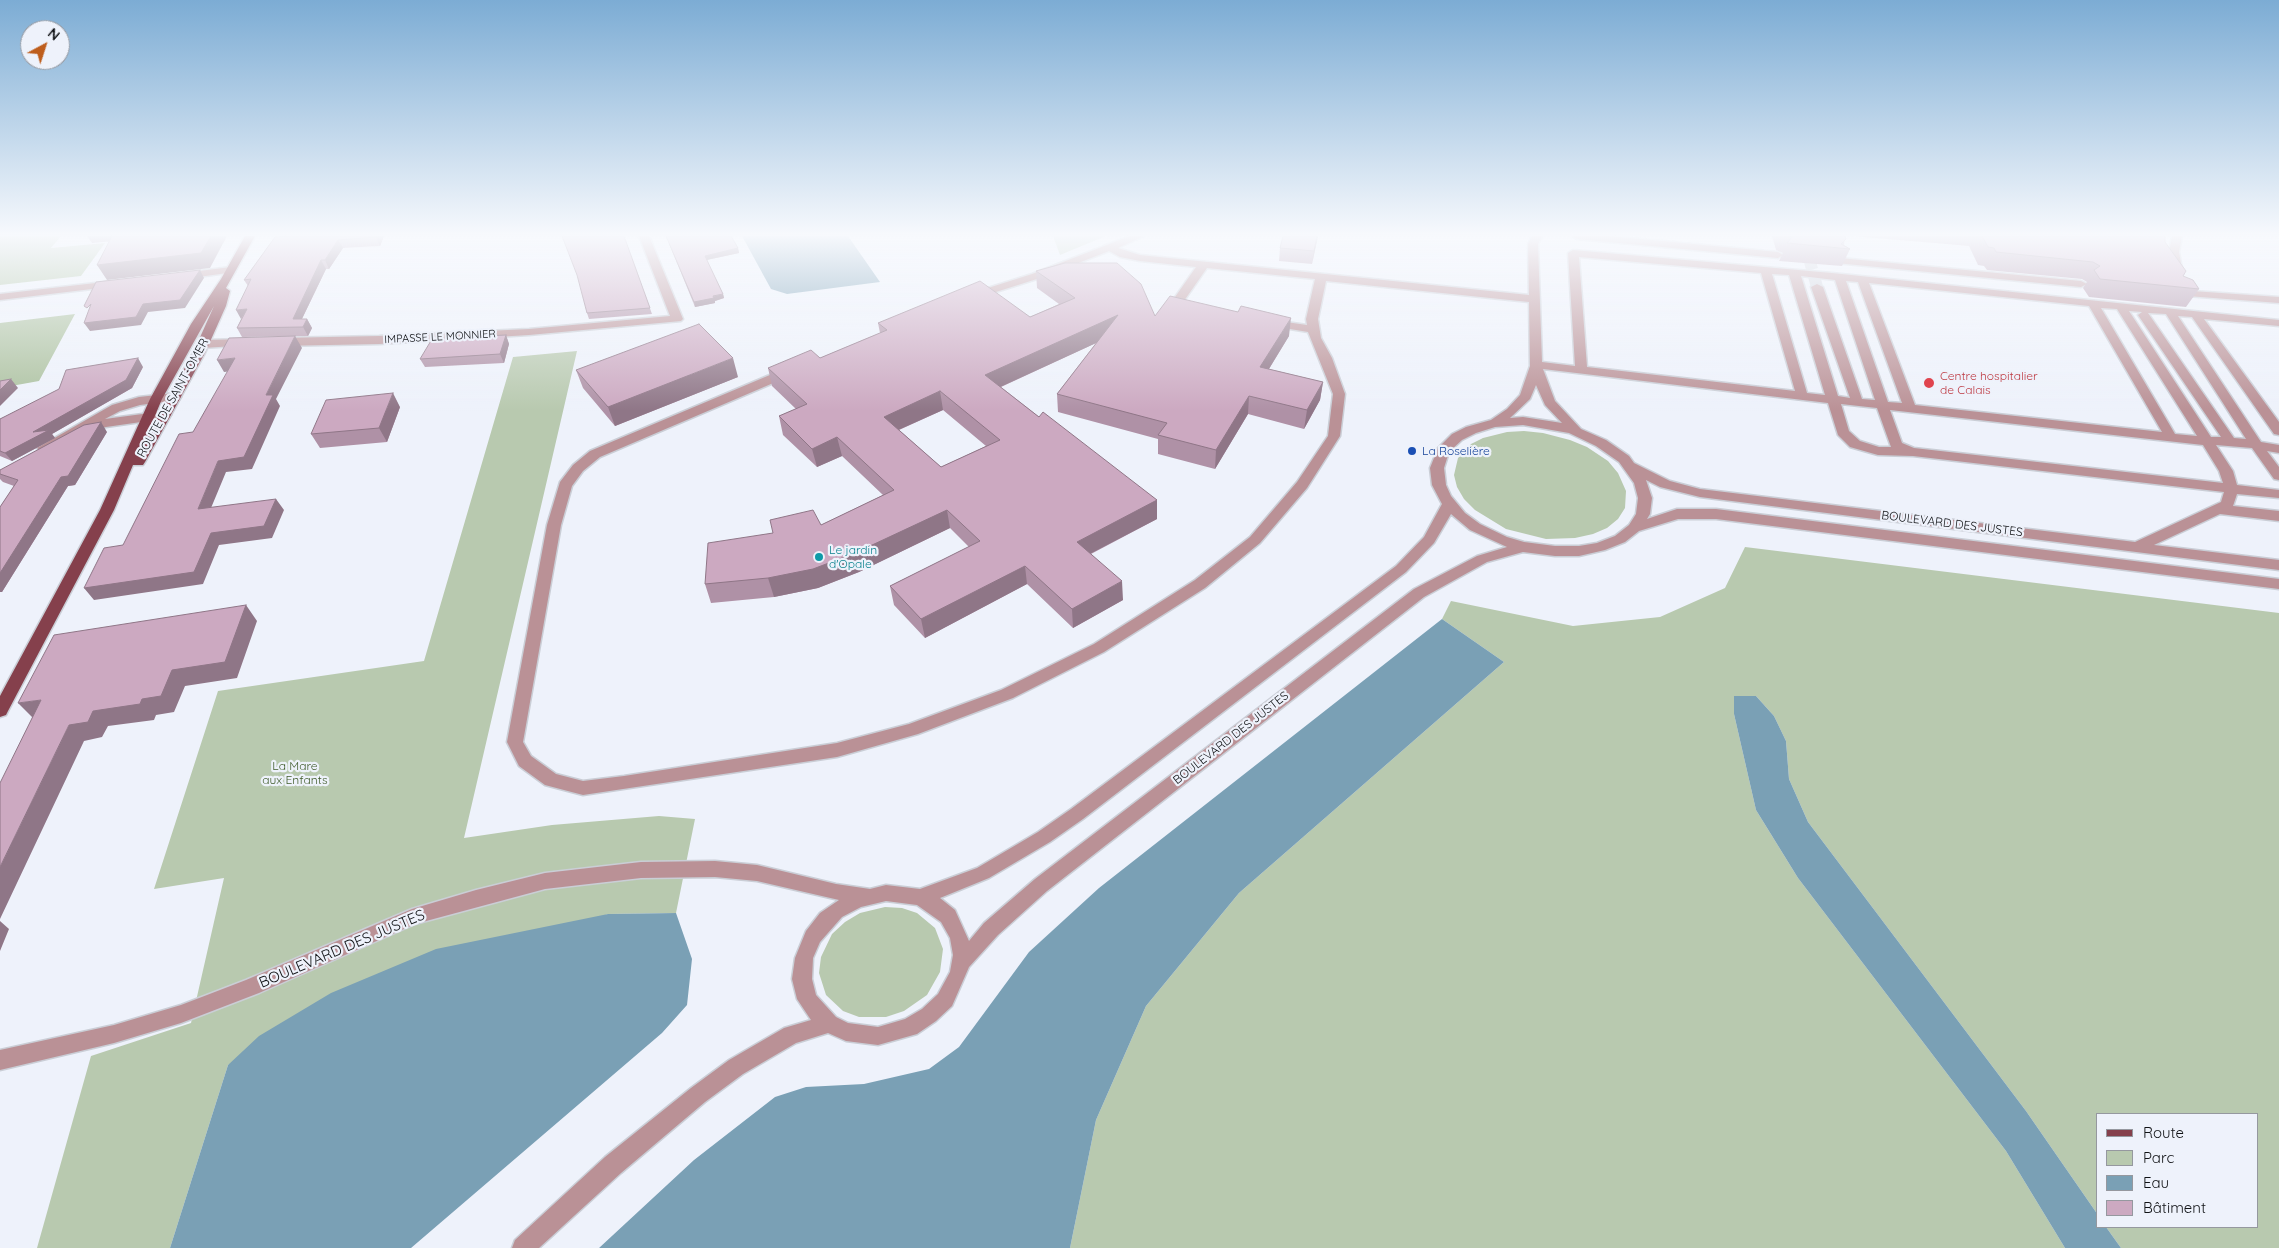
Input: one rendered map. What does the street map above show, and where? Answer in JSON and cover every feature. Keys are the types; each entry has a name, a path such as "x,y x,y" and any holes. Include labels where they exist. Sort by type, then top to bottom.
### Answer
{"main road":[{"name":"ROUTE DE SAINT-OMER","path":"107,510 156,399 197,324 216,294"},
{"name":"ROUTE DE SAINT-OMER","path":"0,711 107,510 175,397 203,344 223,294"}],"street":[{"path":"0,297 24,294"},
{"name":"IMPASSE LE MONNIER","path":"203,344 379,340 529,332 678,319 668,294"},
{"path":"958,302 981,294"},
{"path":"1183,294 1172,310 1190,313"},
{"path":"805,365 595,454 578,468 565,485 554,525 515,742 525,761 551,780 583,788 624,783 837,750 912,730 1007,694 1099,648 1200,584 1256,540 1302,485 1334,436 1340,394 1326,358 1315,338 1312,319 1317,294"},
{"path":"1489,294 1535,299"},
{"path":"1494,423 1511,412 1526,396 1532,383 1536,365 1535,294"},
{"path":"1576,294 1581,370"},
{"path":"1772,294 1802,396"},
{"path":"1800,294 1842,432 1855,444 1878,451 1913,452 2279,494"},
{"path":"1820,294 1856,401"},
{"path":"1845,294 1896,445 1913,452"},
{"path":"1867,294 1910,407"},
{"path":"1995,294 2279,323"},
{"path":"2186,294 2279,300"},
{"path":"2093,304 2172,437"},
{"path":"2121,307 2226,471 2232,489 2227,505 2137,547"},
{"path":"2168,311 2257,446 2279,476"},
{"path":"2195,314 2279,431"},
{"path":"2144,315 2230,442"},
{"path":"1257,321 1313,329"},
{"path":"1536,365 2279,449"},
{"path":"1536,365 1549,402 1560,415 1582,434"},
{"path":"165,415 96,425 29,458 56,440 107,412 132,403 175,397"},
{"path":"1533,422 1563,427 1582,434 1610,448 1630,466 1641,482 1645,498 1643,514 1634,528 1620,539 1590,549 1556,552 1523,547 1502,540 1475,527 1449,504 1441,492 1437,468 1440,456 1457,437 1471,430 1494,423 1533,422"},
{"name":"BOULEVARD DES JUSTES","path":"1630,466 1665,484 1700,493 2279,565"},
{"path":"920,897 959,884 990,869 1044,838 1077,814 1401,568 1429,540 1441,522 1449,504"},
{"path":"2218,509 2279,516"},
{"name":"BOULEVARD DES JUSTES","path":"1634,528 1677,514 1716,514 2279,584"},
{"name":"BOULEVARD DES JUSTES","path":"961,963 991,929 1041,885 1419,593 1482,559 1523,547"},
{"name":"BOULEVARD DES JUSTES","path":"0,1060 114,1034 181,1014 252,987 412,917 545,880 641,870 715,869 757,873 836,892 868,896"},
{"path":"894,892 920,897 935,905 953,923 960,938 961,963 955,982 945,1000 929,1015 910,1027 889,1034 867,1036 846,1032 828,1024 807,999 802,979 804,958 813,937 827,919 846,905 868,896 894,892"},
{"path":"523,1248 613,1165 736,1067 791,1035 828,1024"}],"green space":[{"path":"75,314 39,381 0,388 0,323"},
{"name":"La Mare aux Enfants","path":"577,351 464,838 552,825 659,816 695,819 676,913 608,914 228,1065 170,1248 37,1248 91,1056 191,1023 224,878 154,889 218,691 424,661 513,357"},
{"path":"1507,432 1543,433 1570,440 1587,447 1608,461 1618,473 1626,491 1625,508 1618,519 1607,528 1593,534 1575,538 1546,539 1506,529 1475,510 1464,499 1457,487 1454,475 1458,458 1471,444 1483,438"},
{"path":"1745,547 2279,613 2279,1248 2121,1248 2107,1228 2259,1228 2259,1113 2096,1113 2096,1212 2026,1111 1808,822 1789,779 1786,741 1774,716 1756,696 1735,696 1734,714 1756,810 1798,878 2006,1151 2065,1248 1070,1248 1096,1120 1146,1006 1239,893 1504,662 1442,619 1451,601 1573,626 1660,617 1725,588"},
{"path":"885,907 902,908 917,913 935,928 943,949 940,972 927,995 904,1011 886,1017 859,1017 843,1011 826,995 819,973 821,957 832,934 845,922 860,913"}],"water":[{"path":"1442,619 1504,662 1239,893 1146,1006 1096,1120 1070,1248 599,1248 694,1160 775,1097 806,1087 864,1084 929,1069 959,1047 1029,952 1099,888"},
{"path":"1734,696 1756,696 1774,716 1786,741 1789,779 1808,822 2026,1111 2096,1212 2096,1228 2107,1228 2121,1248 2065,1248 2006,1151 1798,878 1756,810 1734,714"},
{"path":"676,913 692,959 687,1005 662,1033 411,1248 170,1248 228,1065 259,1036 331,993 436,949 608,914"}],"building":[{"path":"90,294 184,294 180,300 143,304 136,317 84,323 91,304 87,308 84,306"},
{"path":"244,294 305,294 293,319 307,319 303,327 237,328 247,309 236,310"},
{"path":"582,294 645,294 650,308 587,313"},
{"path":"691,294 722,294 713,296 714,298 694,302"},
{"path":"948,294 998,294 1030,317 1075,298 1070,294 1145,294 1155,316 1170,296 1238,312 1241,306 1291,318 1260,367 1323,382 1307,410 1249,396 1216,450 1158,435 1167,423 1057,394 1118,315 985,375 1039,417 1043,412 1157,500 1077,542 1122,581 1072,609 1025,566 921,619 890,586 980,541 947,510 855,553 813,569 768,578 705,584 708,543 773,533 770,520 813,510 821,525 894,490 837,437 812,449 779,416 807,404 768,368 811,350 820,358 887,330 878,323","holes":["940,391 1000,440 941,467 884,417"]},
{"path":"699,324 733,358 608,407 576,370"},
{"path":"506,335 500,354 420,359 432,339"},
{"path":"295,336 266,395 273,395 244,457 218,461 198,509 276,499 264,526 211,533 194,572 84,588 104,548 123,545 179,434 193,432 235,358 217,360 229,338"},
{"path":"138,358 126,380 33,432 49,430 5,453 0,451 0,419 59,389 66,370"},
{"path":"11,379 0,390 0,381"},
{"path":"393,393 379,428 311,434 326,400"},
{"path":"101,422 68,476 61,477 0,573 0,507 18,480 0,474 0,470 84,425"},
{"path":"246,605 225,662 172,670 161,696 142,699 140,704 93,711 88,722 69,725 0,867 0,783 41,700 18,703 54,635"}],"place":[{"name":"Centre hospitalier de Calais","path":"1929,383"},
{"name":"La Roselière","path":"1412,451"},
{"name":"Le jardin d'Opale","path":"819,557"}]}
